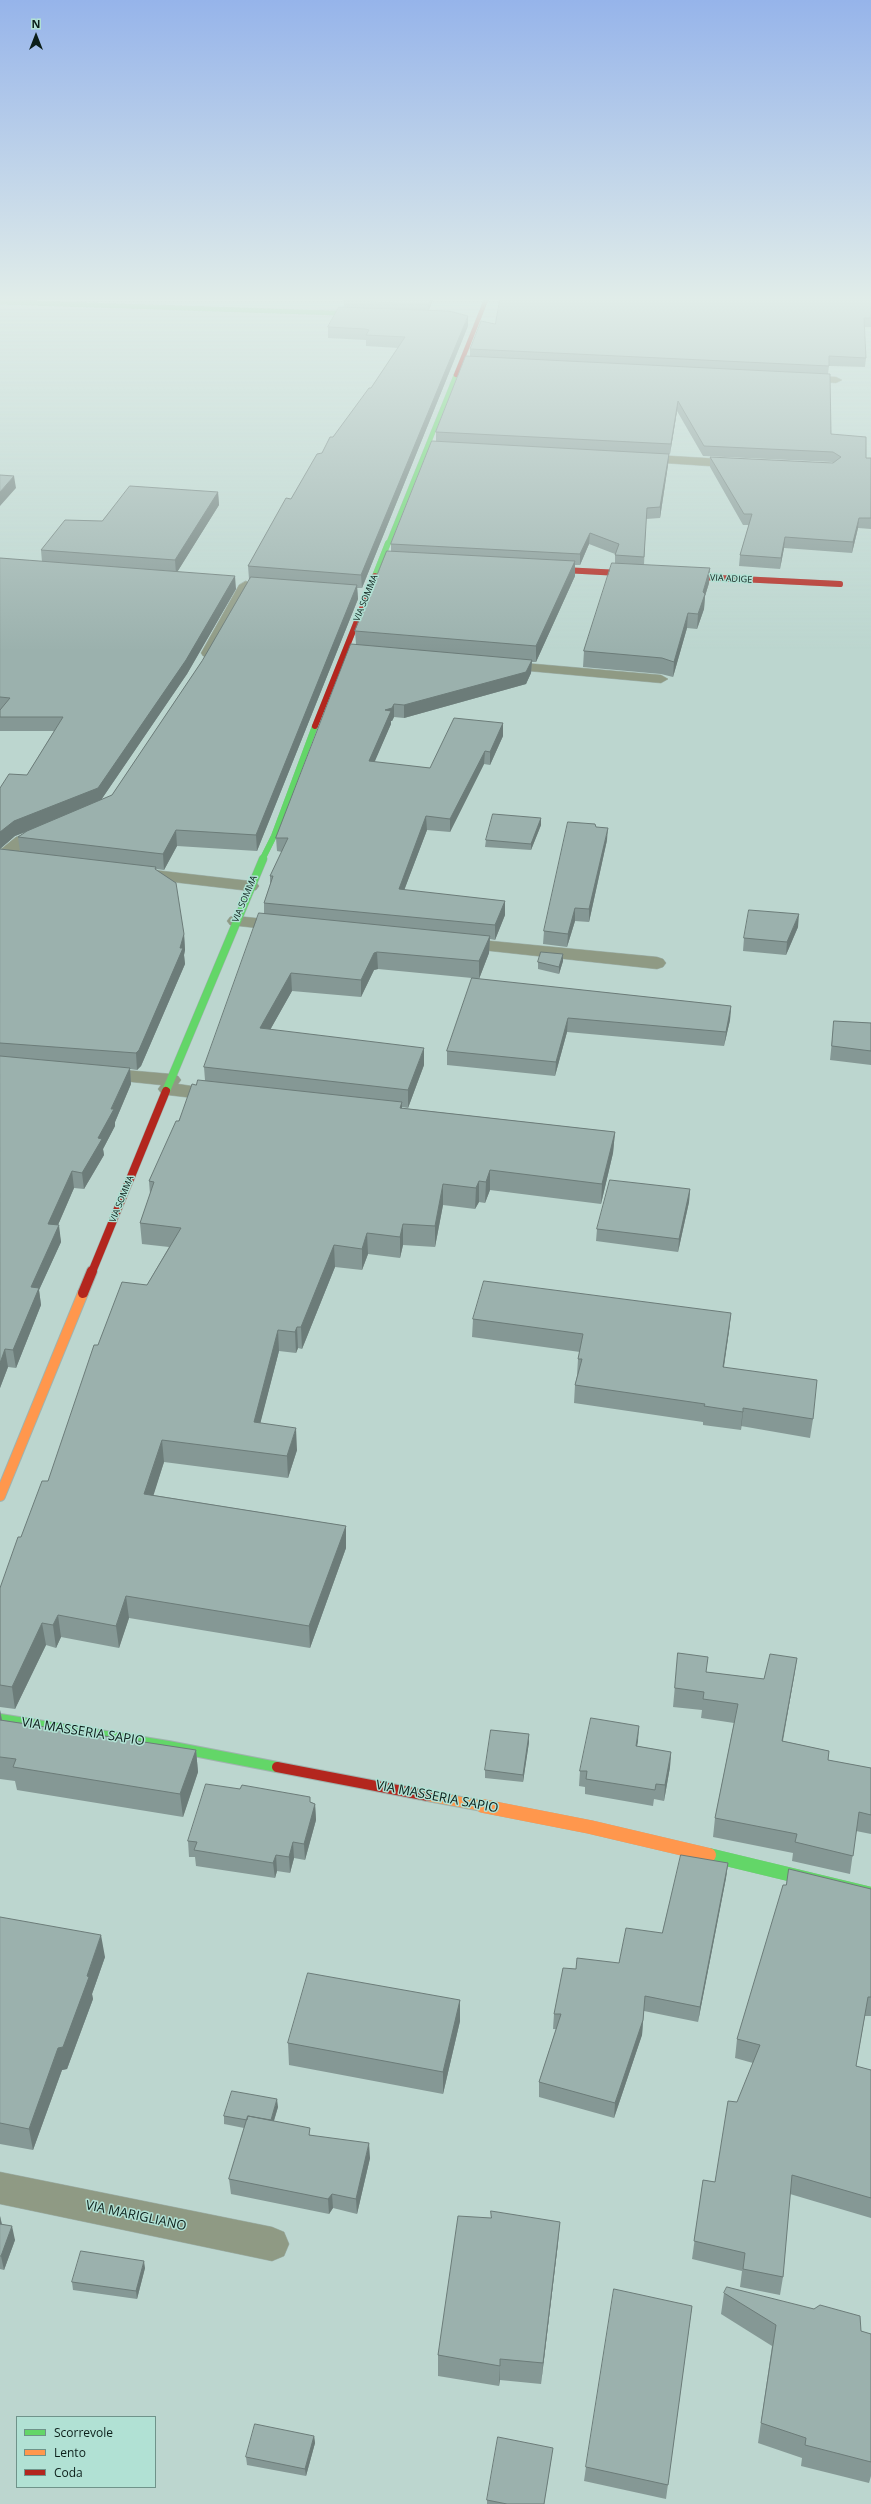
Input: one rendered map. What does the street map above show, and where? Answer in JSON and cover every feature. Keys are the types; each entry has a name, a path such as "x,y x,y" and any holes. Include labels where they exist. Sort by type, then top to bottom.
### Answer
{"street":[{"name":"VIA SOMMA","path":"0,1496 250,886 274,836 291,786 345,651 369,594 385,561 439,417"},
{"path":"427,447 443,448"},
{"path":"626,458 752,464"},
{"path":"538,569 649,574"},
{"name":"VIA ADIGE","path":"672,576 840,584"},
{"path":"199,668 247,585"},
{"path":"353,592 369,594"},
{"path":"345,651 360,652"},
{"path":"487,664 661,679"},
{"path":"1,857 22,841 57,827"},
{"path":"1,857 24,860"},
{"path":"117,871 250,886"},
{"path":"236,922 298,927"},
{"path":"447,942 657,963"},
{"path":"86,1072 169,1084 238,1097"},
{"name":"VIA MASSERIA SAPIO","path":"0,1719 168,1746 590,1827 871,1894"},
{"name":"VIA MARIGLIANO","path":"0,2188 272,2244"}],"building":[{"path":"348,417 426,417 361,575 248,566 286,498 291,499 317,454 322,453 330,437 333,437"},
{"path":"442,417 675,417 671,444 436,432"},
{"path":"687,417 831,417 831,434 866,437 866,458 871,458 871,518 859,518 853,542 785,537 781,558 740,555 752,514 744,514 710,457 833,463 841,457 833,452 704,446"},
{"path":"432,441 669,454 660,507 647,508 644,557 615,555 619,544 590,533 580,554 391,544"},
{"path":"0,475 14,476 0,492"},
{"path":"130,486 218,492 175,560 41,550 65,520 102,521"},
{"path":"387,551 575,561 536,646 355,631"},
{"path":"0,558 235,576 186,660 98,788 14,821 0,832 0,788 9,774 27,775 63,717 0,717 0,710 10,698 0,697"},
{"path":"612,563 710,568 703,592 705,594 698,614 688,613 674,662 662,658 584,651"},
{"path":"251,577 357,585 256,835 176,830 163,854 18,837 27,831 112,795 202,661"},
{"path":"351,644 532,660 526,672 404,705 394,704 392,708 385,710 391,711 369,761 430,768 454,718 503,723 490,752 485,751 450,819 426,816 399,889 505,901 495,925 264,903 273,876 270,876 288,838 276,838"},
{"path":"493,814 541,818 531,844 486,840"},
{"path":"568,822 595,824 596,827 608,828 589,909 575,908 568,934 544,931"},
{"path":"0,849 156,867 155,869 176,883 184,934 180,948 183,948 139,1050 136,1053 0,1043"},
{"path":"749,910 799,914 787,942 744,938"},
{"path":"259,913 490,936 479,961 377,952 374,953 361,980 291,973 260,1028 424,1048 408,1090 204,1067"},
{"path":"541,952 563,954 559,967 538,962"},
{"path":"472,978 731,1006 726,1032 568,1018 556,1062 447,1051"},
{"path":"834,1021 871,1023 871,1051 832,1046"},
{"path":"0,1056 130,1068 111,1109 114,1109 98,1138 102,1139 82,1173 72,1171 48,1224 59,1225 31,1287 39,1288 13,1350 5,1349 0,1363"},
{"path":"198,1080 402,1102 400,1108 615,1132 602,1184 490,1170 486,1182 479,1181 476,1188 443,1184 435,1226 403,1224 400,1237 367,1233 362,1249 334,1245 301,1327 297,1327 295,1332 278,1330 254,1422 296,1428 287,1456 162,1440 144,1494 346,1526 309,1626 126,1596 116,1626 58,1615 53,1625 42,1623 12,1687 0,1685 0,1588 18,1537 21,1537 42,1481 48,1481 94,1345 98,1345 122,1282 147,1285 181,1228 140,1223 154,1182 149,1181 176,1121 179,1121 192,1084 196,1085"},
{"path":"610,1180 690,1189 679,1239 597,1229"},
{"path":"484,1281 731,1313 723,1367 817,1380 813,1419 743,1408 743,1412 704,1406 705,1404 575,1385 582,1359 578,1359 583,1334 473,1319"},
{"path":"678,1653 708,1657 706,1672 764,1679 770,1654 797,1658 782,1741 829,1751 828,1760 871,1768 871,1815 859,1812 853,1856 795,1842 797,1834 715,1818 738,1704 703,1699 704,1692 675,1688"},
{"path":"591,1718 639,1726 636,1746 671,1752 665,1785 656,1784 655,1790 586,1779 587,1771 580,1771"},
{"path":"0,1720 196,1750 180,1794 13,1767 16,1759 0,1757"},
{"path":"491,1730 529,1734 523,1775 485,1770"},
{"path":"206,1784 240,1789 242,1785 310,1797 310,1802 315,1804 304,1844 293,1842 289,1857 276,1855 273,1863 194,1850 197,1842 188,1841"},
{"path":"681,1855 728,1863 700,2007 645,1996 643,2020 615,2103 539,2082 561,2014 554,2014 563,1968 576,1969 577,1958 619,1963 626,1928 662,1933"},
{"path":"789,1869 871,1889 871,1997 868,1997 856,2066 871,2070 871,2198 792,2175 783,2277 743,2269 745,2253 694,2241 703,2180 715,2182 728,2101 737,2102 760,2045 737,2039 783,1885 786,1885"},
{"path":"0,1917 101,1935 87,1976 89,1977 63,2047 58,2048 29,2129 0,2123"},
{"path":"308,1973 460,2000 443,2072 288,2043"},
{"path":"232,2091 277,2099 271,2120 248,2116 247,2120 224,2116"},
{"path":"248,2116 310,2128 309,2135 369,2143 356,2199 332,2194 328,2199 229,2179"},
{"path":"491,2211 560,2222 543,2363 500,2359 500,2366 438,2355 458,2216 491,2218"},
{"path":"0,2224 12,2226 1,2256 0,2256"},
{"path":"81,2251 144,2261 136,2291 72,2282"},
{"path":"727,2287 814,2309 820,2305 860,2316 861,2331 871,2334 871,2462 805,2445 806,2438 761,2423 776,2325 724,2293"},
{"path":"614,2289 692,2306 668,2485 586,2467"},
{"path":"255,2424 314,2436 305,2469 246,2457"},
{"path":"498,2437 553,2448 544,2504 507,2504 487,2500"}],"traffic: fast":[{"path":"375,576 439,417"},
{"path":"166,1091 250,886 274,836 315,726"},
{"path":"0,1719 168,1746 277,1767"},
{"path":"709,1855 871,1894"}],"traffic: slow":[{"path":"0,1496 83,1293"},
{"path":"428,1796 590,1827 709,1855"}],"traffic: jam":[{"path":"545,569 638,574"},
{"path":"315,726 375,576"},
{"path":"680,576 840,584"},
{"path":"83,1293 166,1091"},
{"path":"277,1767 428,1796"}]}
